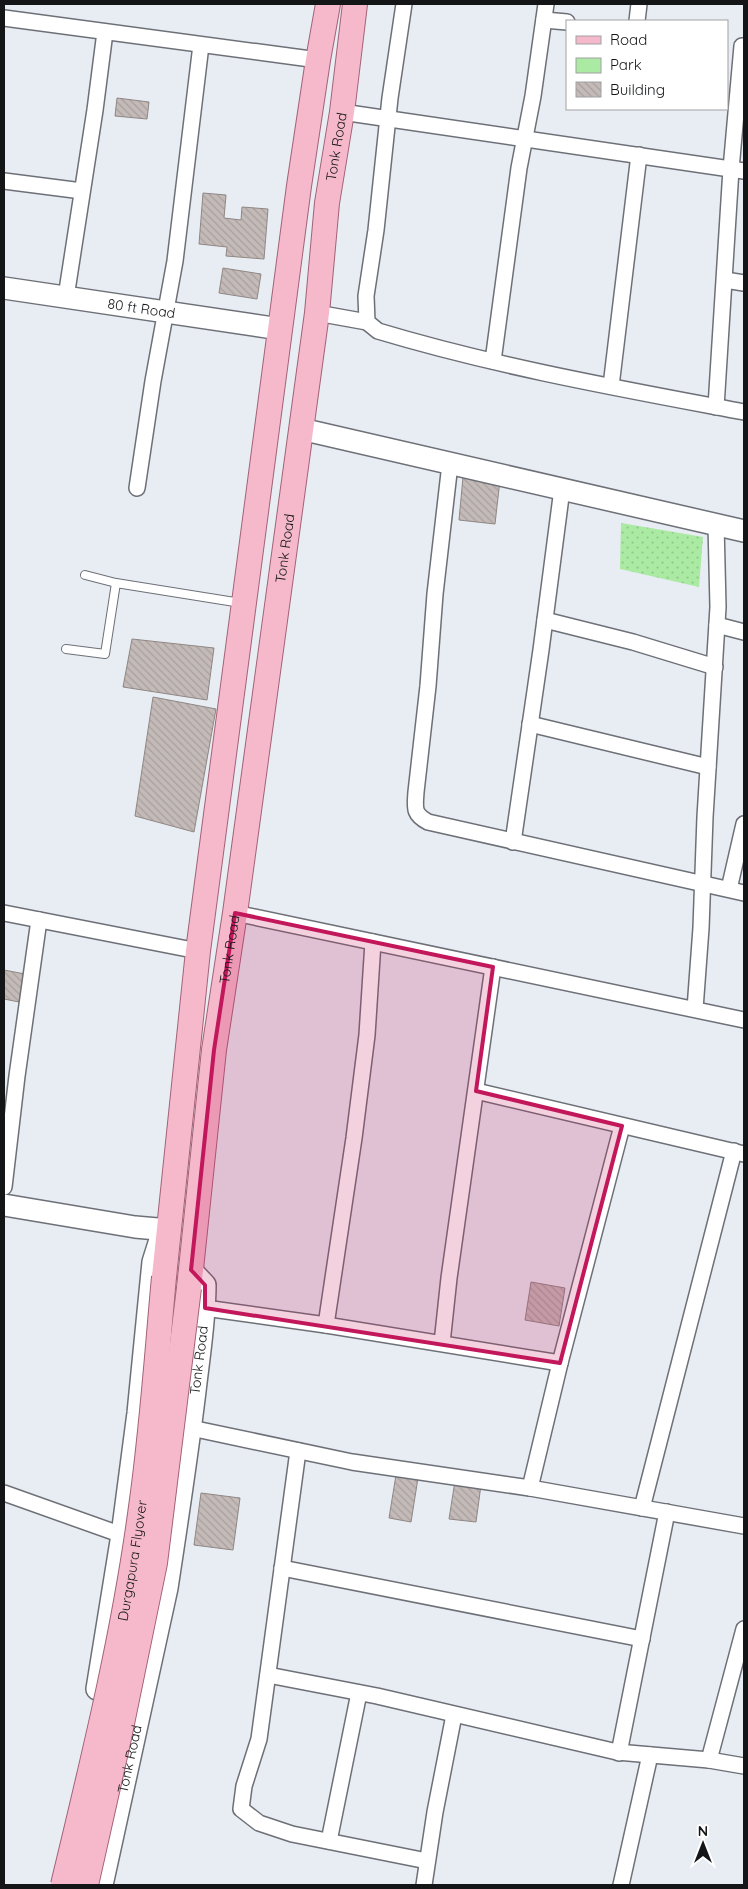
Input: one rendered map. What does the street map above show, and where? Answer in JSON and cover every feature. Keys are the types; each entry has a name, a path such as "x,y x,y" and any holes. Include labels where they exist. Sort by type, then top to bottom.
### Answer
{"main road":[{"path":"169,1230 198,951 243,604 318,60 328,4"},
{"name":"Tonk Road","path":"190,1279 214,1050 235,913 302,429 317,313 327,203 342,112 355,4"},
{"name":"Durgapura Flyover","path":"63,1885 102,1721 123,1620 141,1506 169,1230"},
{"name":"Durgapura Flyover","path":"86,1885 119,1738 155,1562 190,1279"}],"street":[{"path":"367,322 366,296 376,230 387,119 404,4"},
{"path":"493,361 516,186 533,96 546,4"},
{"path":"637,20 638,4"},
{"path":"4,18 318,60"},
{"path":"544,20 566,22"},
{"path":"66,297 105,32"},
{"path":"137,488 153,381 175,261 201,44"},
{"path":"716,407 725,280 737,170 738,45"},
{"path":"342,112 737,170"},
{"path":"611,386 639,155"},
{"path":"4,181 82,191"},
{"path":"725,280 744,283"},
{"name":"80 ft Road","path":"4,288 280,329"},
{"path":"317,313 367,322 378,331 493,361 744,412"},
{"path":"302,429 744,531"},
{"path":"450,464 435,594 428,686 415,809 420,817 428,822 513,842 702,882 744,893"},
{"path":"513,842 562,489"},
{"path":"695,1009 717,625 716,524"},
{"path":"545,620 633,642 715,667"},
{"path":"717,625 744,632"},
{"path":"530,724 708,767"},
{"path":"729,889 744,824"},
{"path":"4,913 198,951"},
{"path":"235,913 744,1020"},
{"path":"4,1187 17,1076 39,920"},
{"path":"326,1325 366,1044 373,942"},
{"path":"442,1344 449,1278 493,967"},
{"path":"476,1091 739,1153 642,1508"},
{"path":"530,1488 560,1363 622,1126"},
{"path":"4,1206 135,1227 169,1230"},
{"path":"52,1885 71,1809 104,1652 138,1413 153,1262 159,1243 169,1230"},
{"name":"Tonk Road","path":"102,1885 167,1588 205,1308 205,1285 190,1279"},
{"path":"205,1308 326,1325 560,1363"},
{"path":"190,1428 352,1462 530,1488 744,1526"},
{"path":"298,1451 259,1739 244,1786 241,1809 259,1823 292,1834 427,1861"},
{"path":"4,1493 122,1535"},
{"path":"620,1752 667,1512"},
{"path":"282,1568 642,1639"},
{"path":"710,1760 741,1652 744,1629"},
{"path":"104,1652 151,1662"},
{"path":"268,1675 359,1693 620,1752 710,1760 744,1766"},
{"path":"329,1841 359,1693"},
{"path":"424,1885 454,1715"},
{"path":"621,1885 650,1755"}],"lane":[{"path":"85,575 116,583 243,604"},
{"path":"66,649 105,654 116,583"}],"highlighted area":[{"path":"235,913 493,967 476,1091 622,1126 560,1363 205,1308 205,1285 191,1270 214,1050"}],"green space":[{"path":"621,523 703,537 699,587 620,569"}],"building":[{"path":"117,98 149,102 147,119 115,116"},
{"path":"203,193 226,195 224,218 241,220 242,207 268,209 264,259 226,256 227,247 199,244"},
{"path":"223,268 261,274 257,299 219,293"},
{"path":"463,477 500,480 495,524 459,520"},
{"path":"132,639 214,648 207,700 123,687"},
{"path":"153,697 216,709 194,832 135,816"},
{"path":"4,970 25,974 19,1002 4,999"},
{"path":"531,1282 565,1288 559,1326 525,1320"},
{"path":"396,1475 418,1478 411,1522 389,1518"},
{"path":"455,1481 481,1485 476,1522 449,1519"},
{"path":"201,1493 240,1498 233,1550 194,1545"}]}
